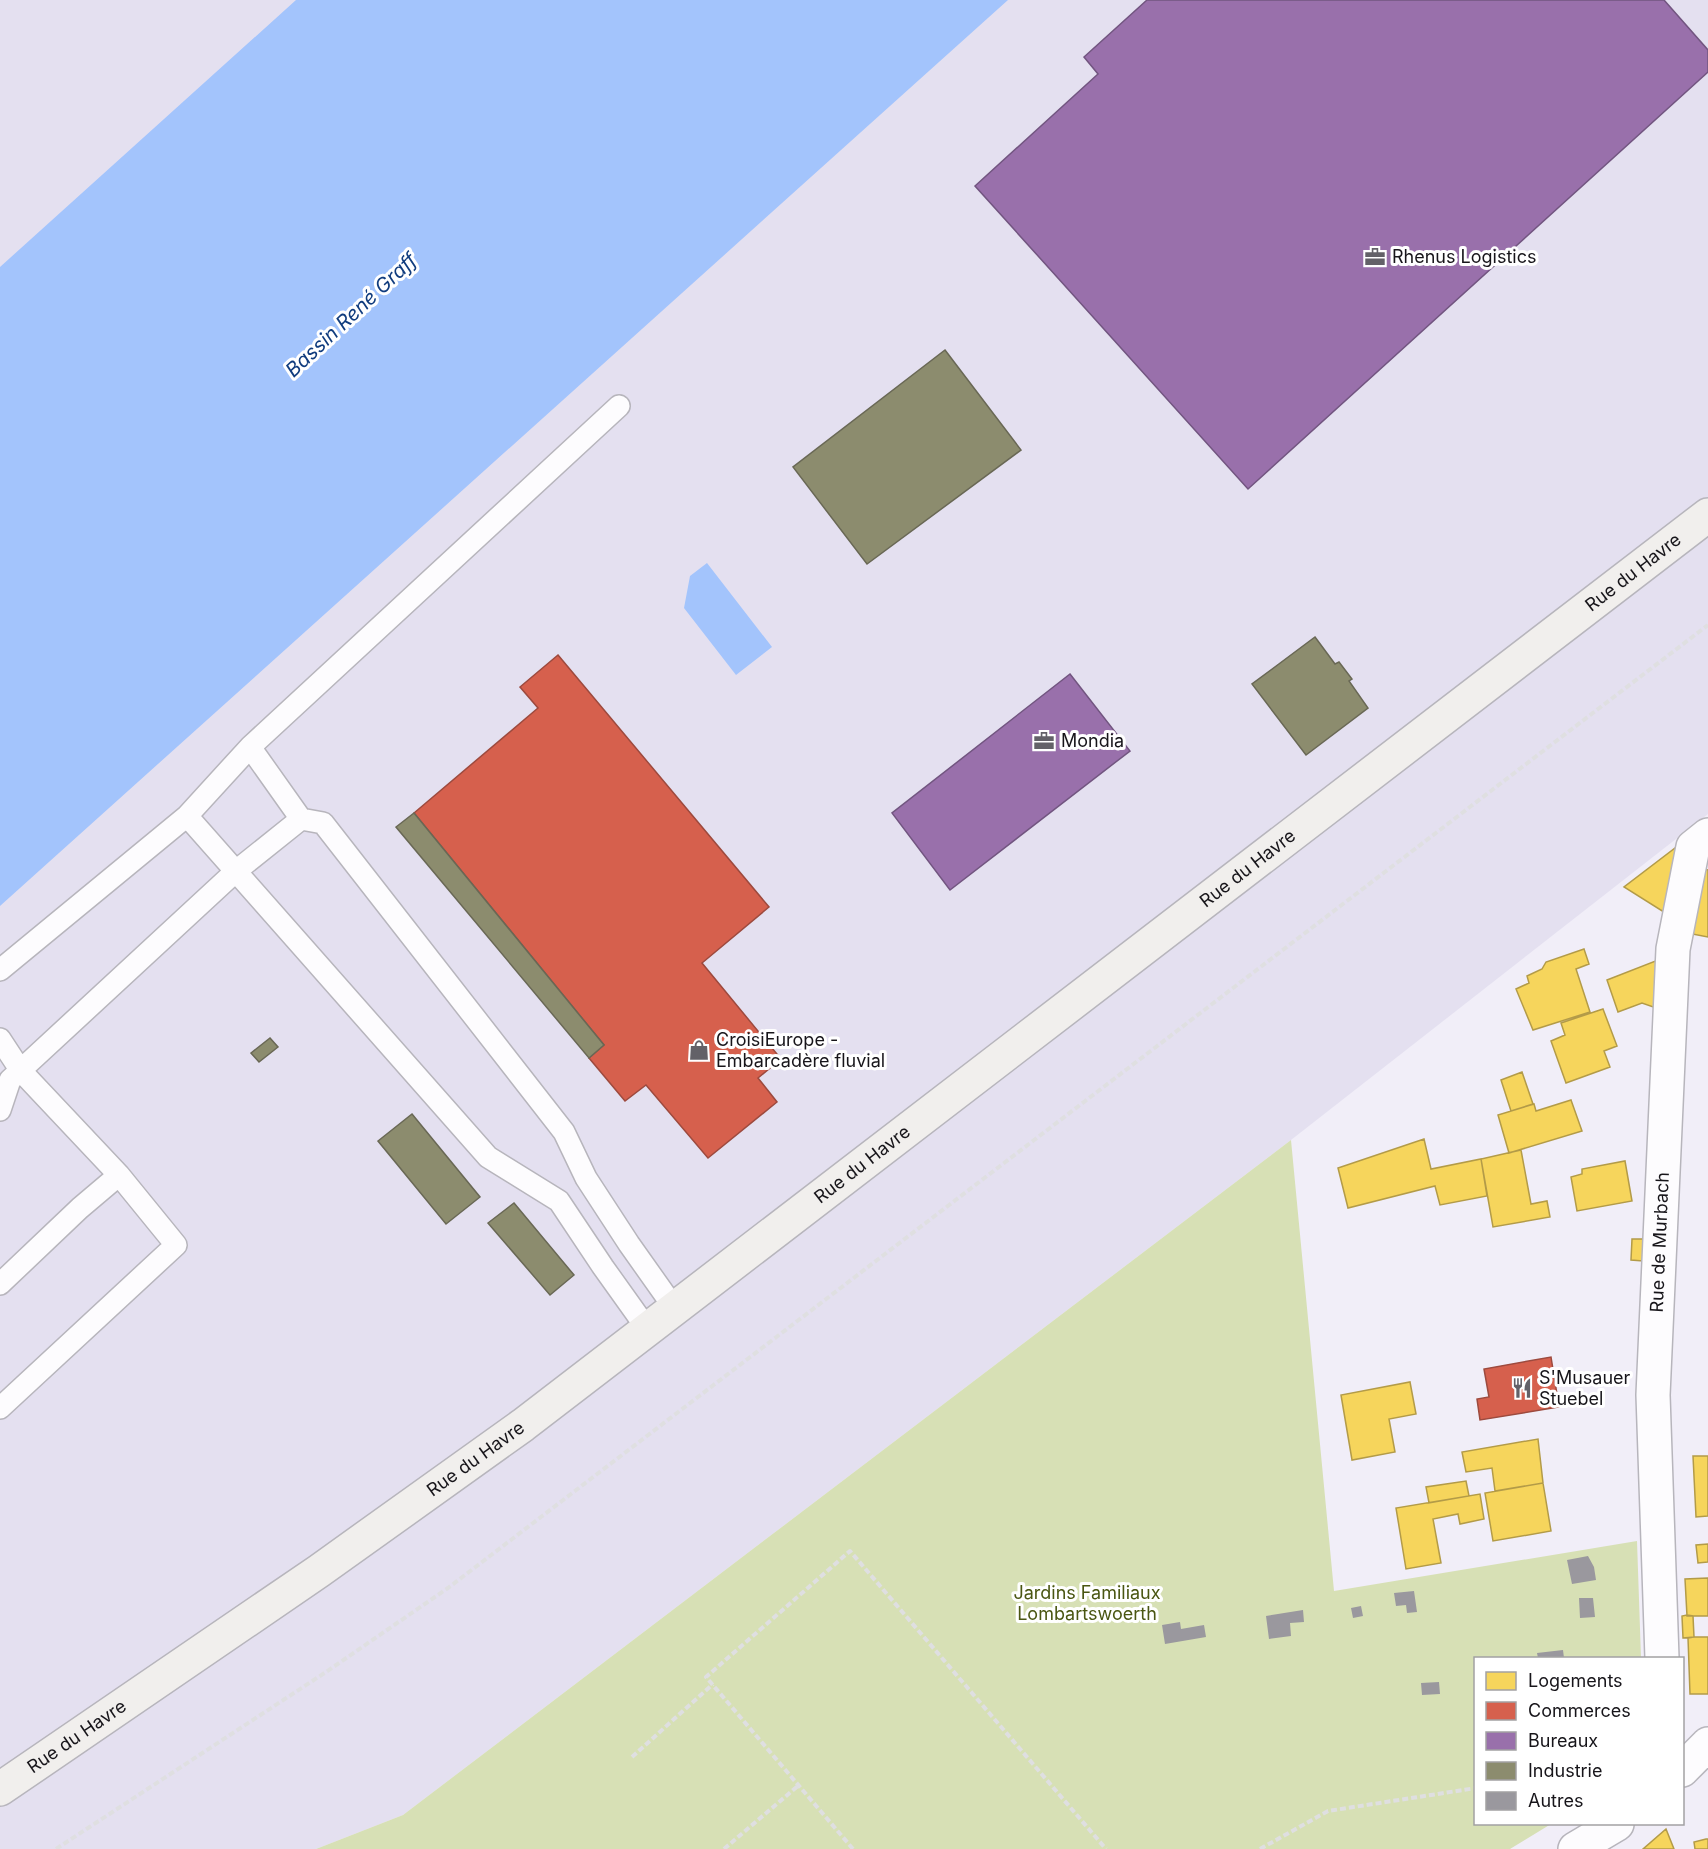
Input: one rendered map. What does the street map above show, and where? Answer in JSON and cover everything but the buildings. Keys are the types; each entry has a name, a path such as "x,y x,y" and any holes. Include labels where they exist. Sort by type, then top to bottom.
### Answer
{"main road":[{"name":"Rue du Havre","path":"0,1789 319,1571 522,1425 1708,515"}],"street":[{"name":"Rue de Murbach","path":"1662,1657 1653,1395 1673,949 1693,847 1708,835"},
{"path":"1575,1849 1615,1825"}],"lane":[{"path":"0,970 187,816 250,747 619,406"},
{"path":"250,747 301,819 323,823 564,1132 586,1178 628,1244 675,1309"},
{"path":"187,816 488,1157 559,1201 648,1330"},
{"path":"0,1110 10,1080 236,871 301,819"},
{"path":"0,1039 21,1071 119,1175 176,1245 0,1408"},
{"path":"0,1284 80,1208 119,1175"},
{"path":"559,1201 586,1178"}],"path":[{"path":"56,1849 326,1672 448,1588 1708,625"},
{"path":"853,1849 706,1677 850,1551 1106,1849"},
{"path":"632,1757 713,1684"},
{"path":"724,1849 799,1785"},
{"path":"1260,1849 1328,1811 1474,1788"}],"shaded area":[{"path":"0,0 1708,0 1708,814 1291,1140 403,1815 316,1849 0,1849"}],"green space":[{"name":"Jardins Familiaux Lombartswoerth","path":"1291,1140 1334,1591 1637,1541 1641,1657 1474,1657 1474,1825 1549,1825 1510,1849 316,1849 403,1815"}],"water":[{"name":"Bassin René Graff","path":"296,0 1008,0 0,906 0,267"},
{"path":"707,563 772,647 736,675 684,608 690,576"}],"place":[{"name":"Rhenus Logistics","path":"1375,257"},
{"name":"Mondia","path":"1044,741"},
{"name":"CroisiEurope - Embarcadère fluvial","path":"699,1050"},
{"name":"S'Musauer Stuebel","path":"1522,1388"}]}
